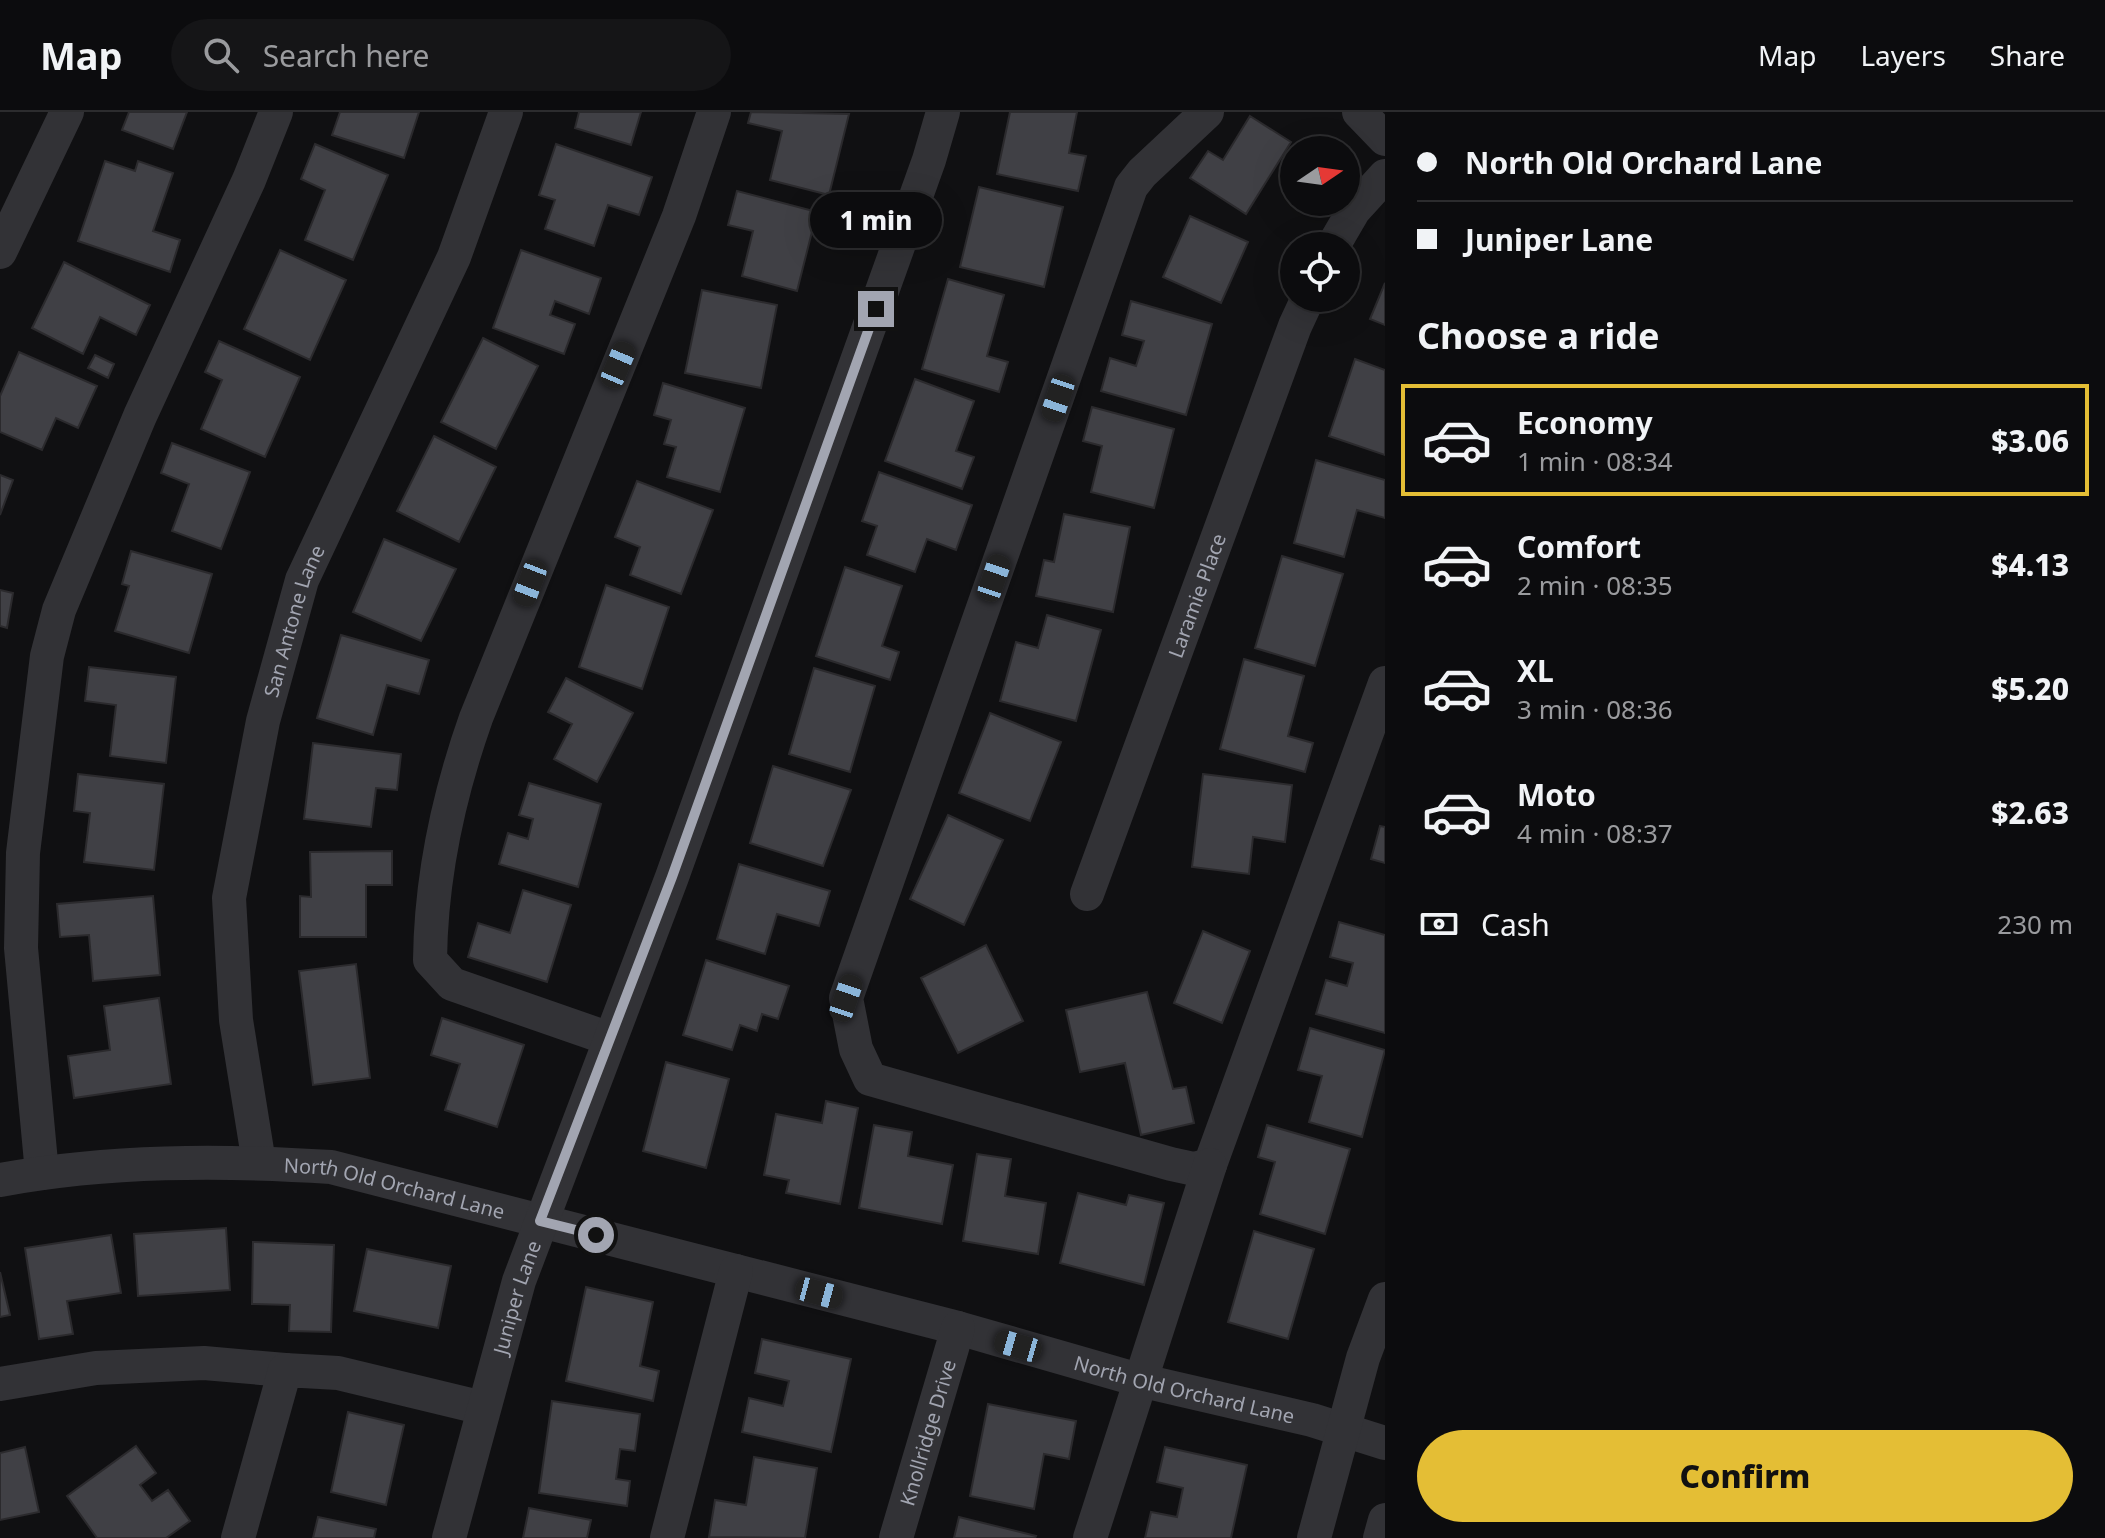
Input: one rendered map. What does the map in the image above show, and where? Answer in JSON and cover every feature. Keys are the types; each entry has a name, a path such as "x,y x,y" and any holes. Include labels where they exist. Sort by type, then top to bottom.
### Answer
{"street":[{"path":"0,252 67,112"},
{"path":"42,1173 21,948 23,853 47,656 59,610 140,416 249,180 276,112"},
{"name":"San Antone Lane","path":"259,1163 236,1020 229,898 263,721 302,580 454,257 506,112"},
{"path":"610,1039 452,984 430,960 431,917 456,776 476,718 679,216 714,112"},
{"name":"Juniper Lane","path":"449,1538 519,1281 699,802 929,160 943,112"},
{"path":"1207,112 1131,187 846,998 856,1049 870,1079 1171,1164 1194,1169 1210,1165"},
{"path":"1359,112 1385,139"},
{"path":"1341,232 1354,210 1385,176"},
{"name":"Laramie Place","path":"1087,894 1302,312"},
{"path":"1090,1538 1210,1165 1385,683"},
{"name":"North Old Orchard Lane","path":"0,1180 124,1164 259,1163 331,1167 958,1328 1139,1380 1385,1443"},
{"path":"667,1538 736,1271"},
{"path":"1314,1538 1363,1358 1385,1299"},
{"name":"Knollridge Drive","path":"896,1538 958,1328"},
{"path":"0,1384 96,1368 204,1363 338,1373 483,1408"},
{"path":"238,1538 285,1370"},
{"path":"1380,1538 1385,1520"}],"building":[{"path":"129,112 187,112 173,149 122,130"},
{"path":"340,112 419,112 404,158 332,135"},
{"path":"579,112 641,112 631,145 575,128"},
{"path":"751,112 849,114 829,195 770,180 782,131 748,123"},
{"path":"1010,112 1077,112 1069,153 1086,156 1078,191 997,174"},
{"path":"1250,116 1282,136 1280,160 1246,214 1190,178 1208,151 1223,160"},
{"path":"315,144 388,175 353,260 305,240 325,190 301,179"},
{"path":"556,144 652,177 639,215 608,205 594,246 545,229 555,200 539,195"},
{"path":"105,161 135,171 138,161 173,173 153,231 180,240 170,272 78,241"},
{"path":"979,187 1063,207 1044,287 960,267"},
{"path":"737,191 817,212 797,291 742,276 753,231 728,225"},
{"path":"1190,216 1248,242 1221,303 1163,277"},
{"path":"280,250 346,280 310,360 244,329"},
{"path":"521,250 601,278 589,314 555,301 550,315 575,324 564,354 493,328"},
{"path":"64,262 150,305 136,335 100,317 83,354 32,328"},
{"path":"948,279 1004,295 987,356 1008,362 999,392 922,369"},
{"path":"1385,283 1385,325 1370,319"},
{"path":"702,290 777,305 761,388 685,373"},
{"path":"1131,301 1212,324 1186,415 1101,391 1110,358 1136,366 1144,341 1122,335"},
{"path":"483,338 538,366 496,449 441,422"},
{"path":"219,341 300,377 265,457 201,429 222,380 205,372"},
{"path":"19,352 97,386 78,428 56,418 42,450 0,432 0,396"},
{"path":"95,355 114,364 108,378 88,368"},
{"path":"1355,359 1385,370 1385,455 1329,436"},
{"path":"915,379 974,401 956,451 974,457 962,489 885,461"},
{"path":"663,383 745,408 720,492 667,477 676,447 664,444 671,420 654,415"},
{"path":"1092,407 1174,429 1154,508 1091,492 1102,446 1083,441"},
{"path":"434,436 496,467 459,542 397,511"},
{"path":"172,443 250,472 221,549 172,531 189,484 161,473"},
{"path":"1316,460 1385,480 1385,518 1357,510 1344,557 1294,543"},
{"path":"879,472 972,505 956,550 927,539 915,572 867,555 877,526 862,521"},
{"path":"0,475 13,480 0,515"},
{"path":"637,481 713,510 681,594 630,575 640,547 615,537"},
{"path":"1064,514 1130,527 1113,612 1036,596 1044,560 1054,562"},
{"path":"384,539 456,569 421,641 353,612"},
{"path":"131,551 212,574 189,653 115,631 129,586 122,584"},
{"path":"1282,556 1343,574 1315,666 1255,648"},
{"path":"845,567 902,586 882,646 899,652 890,680 816,656"},
{"path":"606,585 669,607 642,689 579,667"},
{"path":"0,590 13,593 7,628 0,626"},
{"path":"1047,615 1101,630 1076,721 1000,701 1016,642 1038,648"},
{"path":"341,635 429,660 419,694 387,685 373,735 317,718"},
{"path":"1244,659 1304,676 1288,736 1313,743 1305,772 1220,749"},
{"path":"89,667 176,677 166,763 110,756 116,705 85,701"},
{"path":"814,668 875,686 850,772 789,754"},
{"path":"566,678 633,713 597,782 554,759 572,724 548,712"},
{"path":"990,713 1061,742 1030,821 959,793"},
{"path":"313,743 401,754 397,790 376,788 371,827 304,819"},
{"path":"773,766 851,790 823,866 750,843"},
{"path":"78,774 164,784 154,870 84,862 90,813 74,811"},
{"path":"1203,774 1292,785 1285,842 1253,837 1249,874 1192,867"},
{"path":"529,783 601,804 578,887 499,864 508,833 528,839 533,819 519,815"},
{"path":"948,815 1003,840 964,925 910,899"},
{"path":"1380,826 1385,827 1385,863 1371,859"},
{"path":"392,851 392,885 366,885 366,937 300,937 300,896 311,897 310,852"},
{"path":"739,864 830,891 819,926 777,914 765,954 717,939"},
{"path":"523,890 571,905 547,982 468,957 478,923 510,933"},
{"path":"153,896 160,975 93,981 89,935 60,937 57,904"},
{"path":"1339,922 1385,935 1385,1033 1316,1014 1326,980 1347,986 1353,963 1330,957"},
{"path":"1203,931 1250,951 1222,1023 1174,1003"},
{"path":"986,945 1023,1021 958,1053 921,978"},
{"path":"706,960 789,986 778,1019 762,1014 757,1031 740,1025 732,1050 683,1035"},
{"path":"356,964 370,1078 313,1085 299,971"},
{"path":"1147,992 1173,1089 1186,1087 1194,1123 1141,1135 1125,1063 1080,1072 1066,1010"},
{"path":"159,998 171,1084 74,1098 68,1056 110,1050 104,1006"},
{"path":"442,1018 524,1045 497,1127 445,1110 460,1064 431,1055"},
{"path":"1310,1028 1385,1050 1362,1137 1309,1122 1322,1076 1298,1070"},
{"path":"666,1062 729,1079 706,1168 643,1151"},
{"path":"826,1101 858,1108 840,1204 786,1193 789,1180 764,1175 776,1114 822,1123"},
{"path":"874,1125 912,1132 908,1156 953,1165 942,1224 859,1208"},
{"path":"1267,1125 1350,1149 1325,1234 1260,1214 1275,1162 1258,1157"},
{"path":"977,1154 1011,1159 1005,1196 1046,1203 1038,1254 963,1241"},
{"path":"1078,1193 1126,1205 1129,1195 1164,1203 1144,1285 1060,1263"},
{"path":"226,1228 230,1290 138,1296 134,1234"},
{"path":"1254,1231 1314,1249 1288,1339 1228,1322"},
{"path":"111,1235 121,1293 67,1301 73,1334 39,1339 25,1248"},
{"path":"253,1242 334,1245 331,1332 289,1331 290,1305 252,1304"},
{"path":"367,1249 451,1266 438,1328 354,1311"},
{"path":"0,1272 10,1315 0,1317"},
{"path":"586,1287 653,1302 640,1366 659,1371 653,1401 566,1381"},
{"path":"762,1339 851,1359 831,1452 742,1432 749,1398 783,1406 789,1381 755,1373"},
{"path":"552,1401 640,1414 635,1451 620,1449 616,1479 630,1481 627,1506 539,1493"},
{"path":"988,1404 1076,1421 1069,1459 1044,1454 1034,1509 970,1496"},
{"path":"348,1412 404,1425 386,1505 331,1492"},
{"path":"136,1446 156,1473 140,1485 152,1501 168,1490 190,1521 166,1538 97,1538 67,1496"},
{"path":"25,1447 39,1512 0,1520 0,1453"},
{"path":"1165,1447 1247,1465 1231,1538 1145,1538 1151,1512 1177,1517 1183,1488 1157,1482"},
{"path":"754,1457 817,1468 805,1538 709,1537 715,1500 746,1505"},
{"path":"529,1508 591,1520 587,1538 523,1538"},
{"path":"318,1517 376,1529 374,1538 313,1538"},
{"path":"959,1517 1036,1536 954,1538"}],"route":[{"path":"596,1235 540,1221 672,877 876,309"}]}
